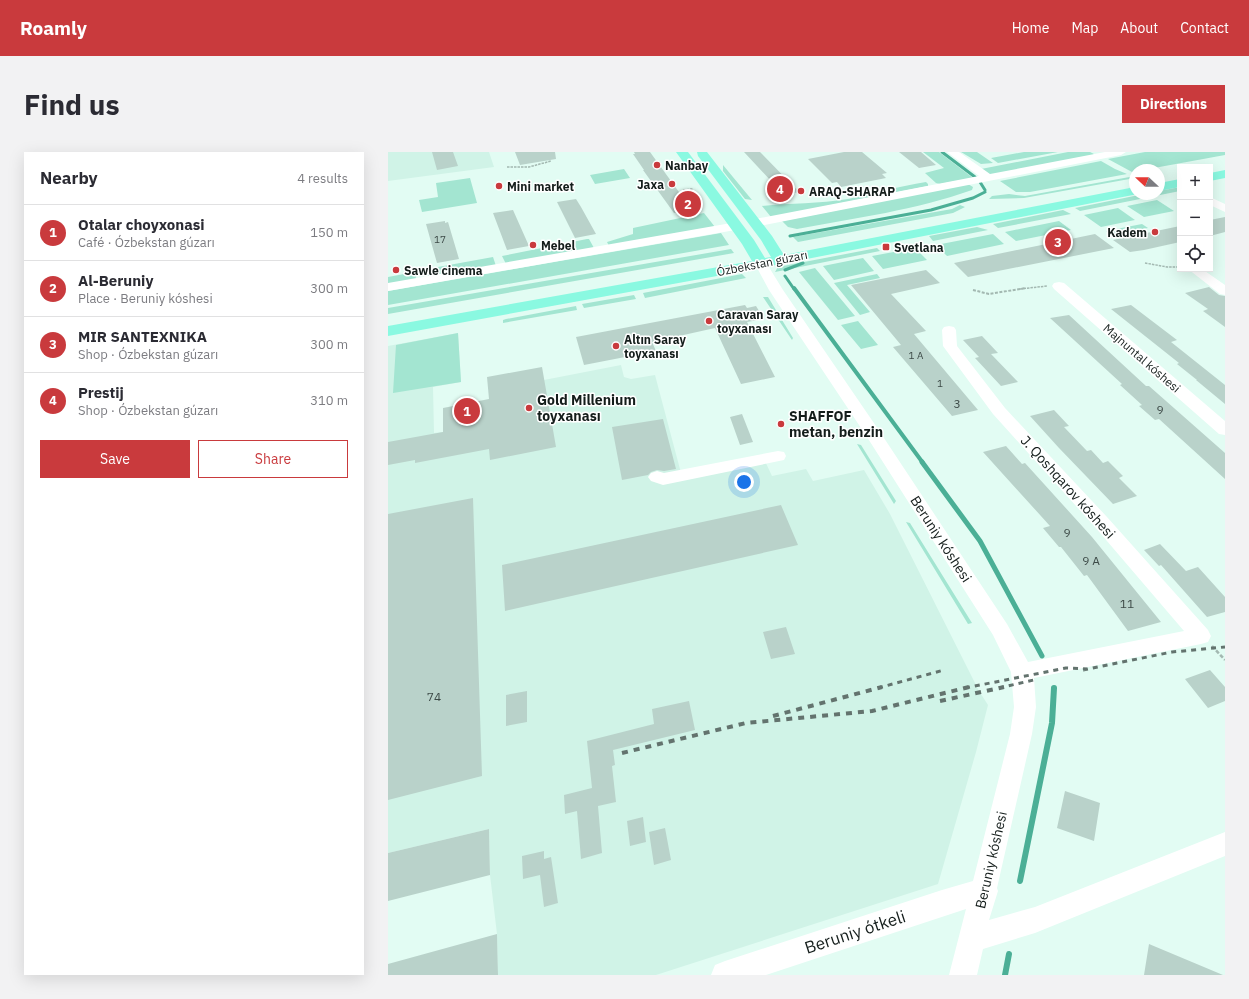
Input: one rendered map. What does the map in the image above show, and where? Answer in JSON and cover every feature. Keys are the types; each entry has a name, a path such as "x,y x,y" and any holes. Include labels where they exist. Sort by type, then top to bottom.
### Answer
{"main road":[{"name":"Beruniy kóshesi","path":"682,152 737,226 764,252"},
{"name":"Beruniy kóshesi","path":"701,152 755,222 764,252"},
{"path":"1213,167 1225,165"},
{"path":"1165,176 1177,174"},
{"path":"1213,176 1225,174"},
{"name":"Ózbekstan gúzarı","path":"388,320 503,301 1129,183"},
{"path":"1165,186 1177,184"},
{"name":"Ózbekstan gúzarı","path":"388,331 488,314 764,252 1129,192"}],"street":[{"path":"952,152 989,178"},
{"path":"755,222 1121,152"},
{"path":"1213,198 1225,195"},
{"path":"1212,200 1225,209"},
{"path":"388,287 737,226"},
{"name":"Beruniy kóshesi","path":"764,252 776,290 878,442 1000,630 1022,672 1025,707 1021,734 985,891 963,975"},
{"path":"1198,272 1225,291"},
{"name":"Majnuntal kóshesi","path":"1059,286 1225,430"},
{"name":"J. Qoshqarov kóshesi","path":"949,330 950,346 999,411 1101,522 1201,636 1022,672"},
{"path":"657,477 663,479 778,456"},
{"path":"972,939 1035,920 1225,844"},
{"name":"Beruniy ótkeli","path":"725,975 942,903 985,891"}],"path":[{"path":"507,167 519,168 541,165 551,161"},
{"path":"683,190 692,189"},
{"path":"689,198 698,196"},
{"path":"1145,263 1167,267 1177,267"},
{"path":"973,290 988,294 1036,286 1059,286"}],"shaded area":[{"path":"388,152 489,152 494,167 388,181"},
{"path":"458,333 461,382 433,387 434,433 443,432 443,424 491,415 544,380 621,365 624,377 631,379 655,375 681,473 763,457 772,476 806,469 813,481 864,470 890,514 979,691 988,705 938,884 656,975 498,975 497,934 490,875 489,829 388,853 388,346"}],"green space":[{"path":"923,152 939,152 973,178 940,184 936,183 925,173 944,168"},
{"path":"961,152 977,152 993,163 981,164"},
{"path":"1024,152 1058,152 998,163 991,158"},
{"path":"1068,152 1090,152 1094,154 1092,156 995,175 988,174 981,169"},
{"path":"1145,152 1225,152 1225,155 1165,166 1165,164 1129,164 1129,170 1108,159"},
{"path":"1101,161 1127,174 1030,192 1016,192 1000,181"},
{"path":"723,165 752,200 745,199 723,171"},
{"path":"624,169 630,178 595,184 590,175"},
{"path":"1129,177 1129,179 1024,198 989,199 992,196 1009,194 1025,196"},
{"path":"470,178 477,203 422,212 419,200 438,197 436,183"},
{"path":"926,182 928,186 771,217 762,206 837,201"},
{"path":"968,184 973,187 972,190 929,203 886,213 797,229 788,227 782,221"},
{"path":"1177,188 1177,192 1165,194 1165,190"},
{"path":"1129,197 1129,200 1135,200 1080,211 1075,208"},
{"path":"1157,200 1174,211 1144,217 1127,206"},
{"path":"960,205 965,207 953,213 798,242 793,237 952,209"},
{"path":"1118,208 1135,220 1101,227 1084,215"},
{"path":"1063,210 1071,214 998,228 993,224"},
{"path":"704,213 715,227 609,246 607,242 633,234 633,228"},
{"path":"1059,221 1071,230 1016,241 1005,232"},
{"path":"1142,224 1148,228 1111,235 1106,231"},
{"path":"977,227 988,230 933,241 929,236"},
{"path":"721,233 729,245 388,305 388,291"},
{"path":"993,234 1004,244 947,256 936,245"},
{"path":"589,239 594,248 506,264 502,256"},
{"path":"877,248 880,251 775,272 778,267"},
{"path":"915,248 927,260 883,269 872,256"},
{"path":"731,249 734,253 388,314 388,308"},
{"path":"493,257 496,266 428,276 427,269"},
{"path":"863,258 874,271 834,280 823,266"},
{"path":"815,268 855,316 838,320 799,272"},
{"path":"415,272 416,279 388,285 388,277"},
{"path":"742,274 746,278 645,298 643,293"},
{"path":"877,274 880,278 847,285 870,312 860,315 834,283"},
{"path":"634,295 636,299 584,308 582,304"},
{"path":"763,297 768,297 793,338 792,340"},
{"path":"576,306 577,310 503,323 503,320 506,319"},
{"path":"858,321 878,345 861,349 841,325"},
{"path":"458,333 461,382 393,393 396,345"},
{"path":"857,444 861,445 896,501 894,504"},
{"path":"906,522 910,523 972,623 968,624"}],"building":[{"path":"432,152 453,152 458,166 437,170"},
{"path":"515,152 555,152 556,159 520,165"},
{"path":"634,152 650,152 692,210 674,213 643,170 633,154 635,154"},
{"path":"744,152 760,152 799,192 784,195"},
{"path":"844,152 862,152 887,173 882,174 886,178 841,187 837,182 832,183 808,159"},
{"path":"899,152 921,152 936,165 919,168"},
{"path":"576,199 596,234 575,238 557,202"},
{"path":"513,210 529,246 507,250 493,213"},
{"path":"1225,217 1225,232 1213,235 1213,219"},
{"path":"445,221 445,223 448,222 459,259 437,263 426,224"},
{"path":"1177,227 1177,243 1144,250 1130,252 1113,240"},
{"path":"1095,234 1114,248 968,277 954,263"},
{"path":"926,270 940,283 891,294 926,331 914,334 978,410 952,416 893,347 901,345 851,285"},
{"path":"1209,287 1219,295 1225,296 1225,327 1203,311 1208,309 1185,293"},
{"path":"745,305 747,308 756,306 764,319 747,322 775,377 741,384 715,328 652,342 656,351 584,365 576,337"},
{"path":"1131,305 1177,340 1171,342 1225,385 1225,404 1177,364 1179,363 1111,309"},
{"path":"1069,315 1146,386 1149,386 1225,453 1225,479 1159,419 1155,420 1139,406 1142,405 1120,385 1122,384 1050,318"},
{"path":"982,336 998,353 991,354 1018,382 1001,386 975,358 979,357 963,340"},
{"path":"542,367 556,447 490,460 489,449 415,463 415,460 388,465 388,442 443,432 443,408 489,399 487,377"},
{"path":"1054,410 1069,426 1064,427 1087,451 1091,450 1103,463 1108,461 1123,476 1119,478 1137,496 1113,504 1030,416"},
{"path":"742,414 753,442 740,445 730,417"},
{"path":"663,419 676,469 664,471 657,470 648,475 622,480 612,427"},
{"path":"1006,446 1022,464 1025,463 1092,537 1161,622 1128,631 1087,575 1084,576 1061,547 1059,547 1043,528 1050,526 983,452"},
{"path":"473,498 482,776 388,800 388,514"},
{"path":"781,505 798,545 505,611 502,565"},
{"path":"1160,544 1186,571 1198,567 1225,597 1225,612 1207,617 1161,565 1159,566 1144,550"},
{"path":"786,627 795,654 771,659 763,632"},
{"path":"1210,670 1225,687 1225,701 1208,708 1185,679"},
{"path":"527,691 527,722 506,726 506,695"},
{"path":"689,701 695,730 613,750 615,765 612,766 616,802 598,806 602,853 581,859 577,811 565,814 564,795 592,788 587,741 654,724 652,709"},
{"path":"1065,791 1100,803 1094,841 1057,828"},
{"path":"643,817 646,842 630,846 627,821"},
{"path":"665,828 671,860 654,865 649,832"},
{"path":"489,829 490,875 388,901 388,853"},
{"path":"544,851 544,859 551,857 558,903 544,907 540,875 523,879 522,856"},
{"path":"497,934 498,975 388,975 388,964"},
{"path":"1149,944 1223,975 1144,975"}],"waterway":[{"path":"942,152 975,177"},
{"path":"980,182 985,190"},
{"path":"790,236 931,210 973,198 985,192"},
{"path":"785,270 803,263"},
{"path":"785,276 794,289"},
{"path":"794,288 923,463"},
{"path":"922,462 980,541 1042,656"},
{"path":"1020,881 1052,723 1054,688"},
{"path":"1005,975 1009,954"}],"railway":[{"path":"1083,670 1172,652 1225,647"},
{"path":"965,688 1066,668 1087,669"},
{"path":"878,688 944,670"},
{"path":"999,688 1038,679"},
{"path":"773,716 882,687"},
{"path":"622,753 746,723 872,711 969,687"},
{"path":"940,701 1004,687"}],"place":[{"name":"Nanbay","path":"657,165"},
{"name":"Jaxa","path":"672,184"},
{"name":"Mini market","path":"499,186"},
{"name":"Prestij","path":"780,189"},
{"name":"ARAQ-SHARAP","path":"801,191"},
{"name":"Al-Beruniy","path":"688,204"},
{"name":"Kadem","path":"1155,232"},
{"name":"MIR SANTEXNIKA","path":"1058,242"},
{"name":"Mebel","path":"533,245"},
{"name":"Svetlana","path":"886,247"},
{"name":"Sawle cinema","path":"396,270"},
{"name":"Caravan Saray toyxanası","path":"709,321"},
{"name":"Altın Saray toyxanası","path":"616,346"},
{"name":"Gold Millenium toyxanası","path":"529,408"},
{"name":"Otalar choyxonasi","path":"467,411"},
{"name":"SHAFFOF metan, benzin","path":"781,424"}]}
